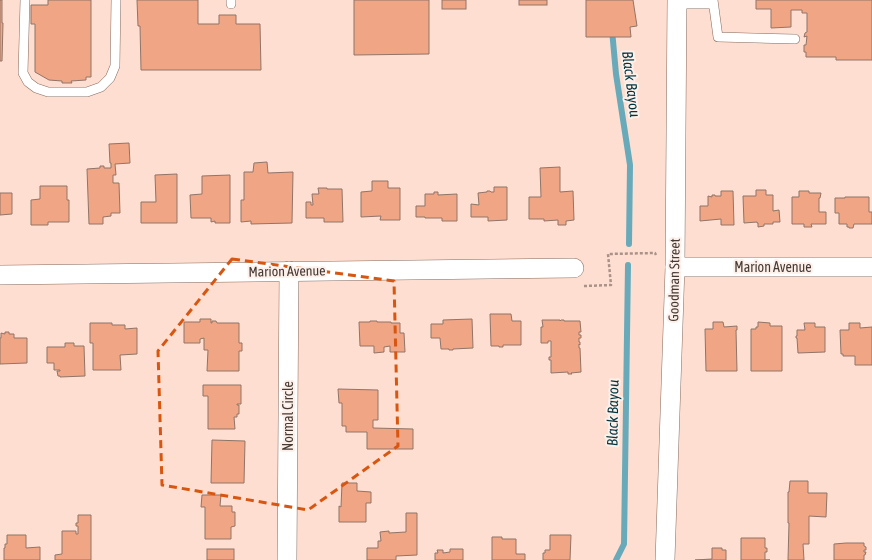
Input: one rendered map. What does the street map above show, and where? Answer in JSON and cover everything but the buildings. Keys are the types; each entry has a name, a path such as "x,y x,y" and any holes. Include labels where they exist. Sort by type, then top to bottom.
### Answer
{"street":[{"name":"Goodman Street","path":"665,560 675,267 677,2"},
{"name":"Marion Avenue","path":"675,267 872,267"},
{"name":"Marion Avenue","path":"0,275 574,268"},
{"name":"Normal Circle","path":"287,560 289,272"}],"lane":[{"path":"25,0 24,72 28,82 36,88 48,92 87,92 101,87 110,78 115,66 116,0"},
{"path":"677,2 713,2 718,37 794,39"}],"path":[{"path":"574,268 575,286 611,285 608,254 656,253 656,261"}],"highlighted area":[{"path":"232,259 394,281 398,446 308,510 162,485 158,351"}],"waterway":[{"name":"Black Bayou","path":"612,30 616,74 630,165 629,244"},
{"name":"Black Bayou","path":"616,560 624,544 628,265"}]}
